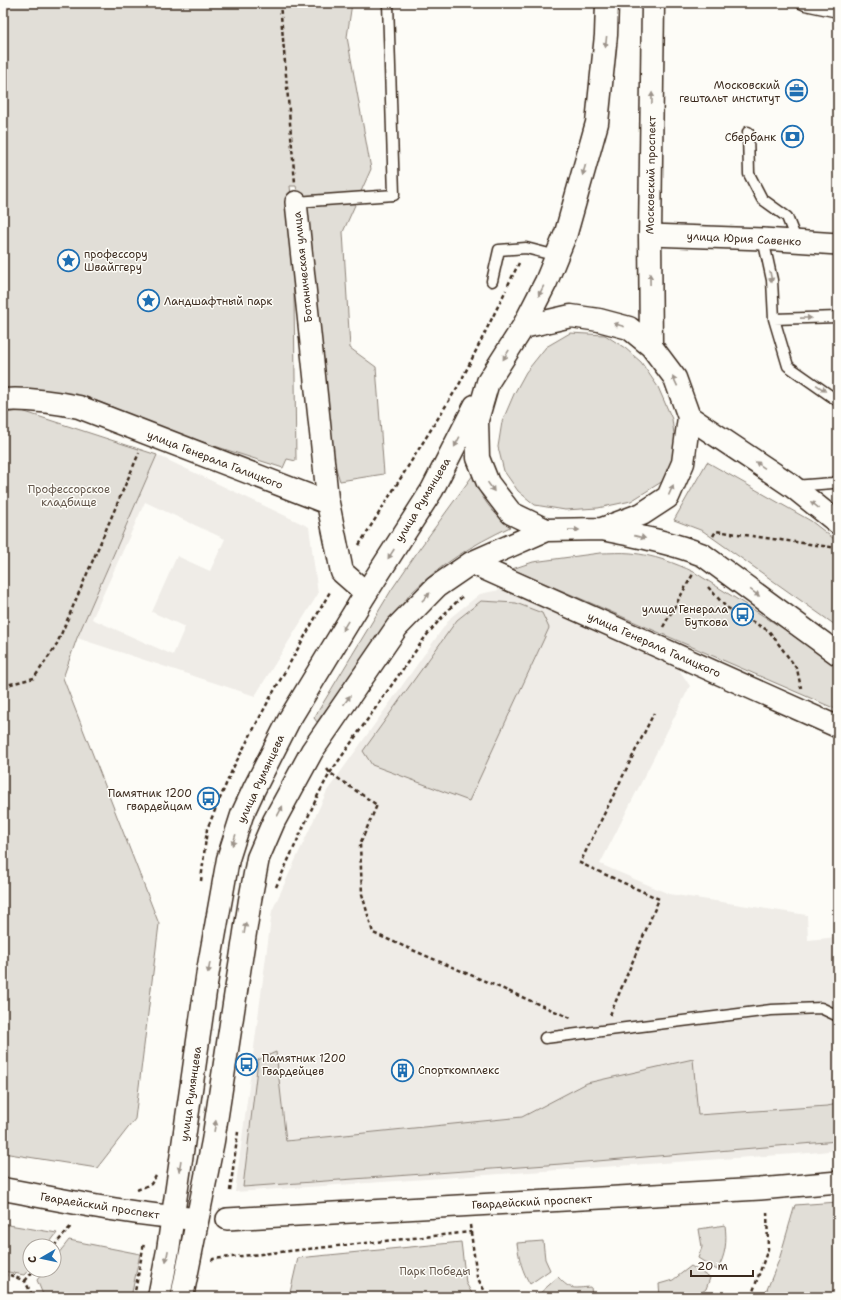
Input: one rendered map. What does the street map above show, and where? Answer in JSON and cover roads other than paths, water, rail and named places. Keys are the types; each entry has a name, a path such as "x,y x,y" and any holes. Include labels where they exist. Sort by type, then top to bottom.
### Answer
{"main road":[{"path":"546,530 511,513 488,483 478,458 477,420 488,382 523,327 546,282 566,233 597,123 606,35 607,3"},
{"name":"Московский проспект","path":"651,346 650,235 653,3"},
{"path":"523,327 571,316 599,320 629,328 651,346 675,378 689,417 683,463 668,497 642,514 602,529"},
{"name":"улица Румянцева","path":"159,1297 208,971 228,859 245,809 289,720 366,593 432,490 488,382"},
{"name":"улица Генерала Галицкого","path":"3,400 30,399 52,401 79,408 328,503"},
{"path":"689,417 792,486 838,524"},
{"path":"328,503 335,579 366,593"},
{"path":"182,1297 213,1141 250,900 258,858 274,821 312,750 397,627 436,587 471,563 546,530 602,529 640,536 685,548 703,555 838,654"},
{"name":"Гвардейский проспект","path":"3,1189 99,1207 172,1218 197,1220"}],"street":[{"name":"Ботаническая улица","path":"296,202 328,503"},
{"name":"улица Юрия Савенко","path":"650,235 763,239 838,244"},
{"name":"улица Генерала Галицкого","path":"471,563 838,727"},
{"name":"Гвардейский проспект","path":"227,1219 766,1189 838,1182"}],"lane":[{"name":"Ботаническая улица","path":"296,202 394,196 388,3"},
{"path":"801,3 805,6 838,12"},
{"path":"748,132 749,174 762,199 787,217 797,242"},
{"path":"763,239 772,280 774,319 788,366 838,400"},
{"path":"492,281 499,250 526,248 557,256"},
{"path":"774,319 838,317"},
{"path":"792,486 833,483 838,481"},
{"path":"545,1038 771,1010 822,1008 838,1016"}],"place":[{"name":"Московский гештальт институт","path":"796,91"},
{"name":"Сбербанк","path":"792,137"},
{"name":"профессору Швайггеру","path":"68,260"},
{"name":"Ландшафтный парк","path":"148,301"},
{"name":"улица Генерала Буткова","path":"743,615"},
{"name":"Памятник 1200 гвардейцам","path":"208,799"},
{"name":"Памятник 1200 Гвардейцев","path":"247,1064"},
{"name":"Спорткомплекс","path":"403,1070"}],"park label":[{"name":"Профессорское кладбище","path":"69,495"},
{"name":"Парк Победы","path":"435,1271"}]}
